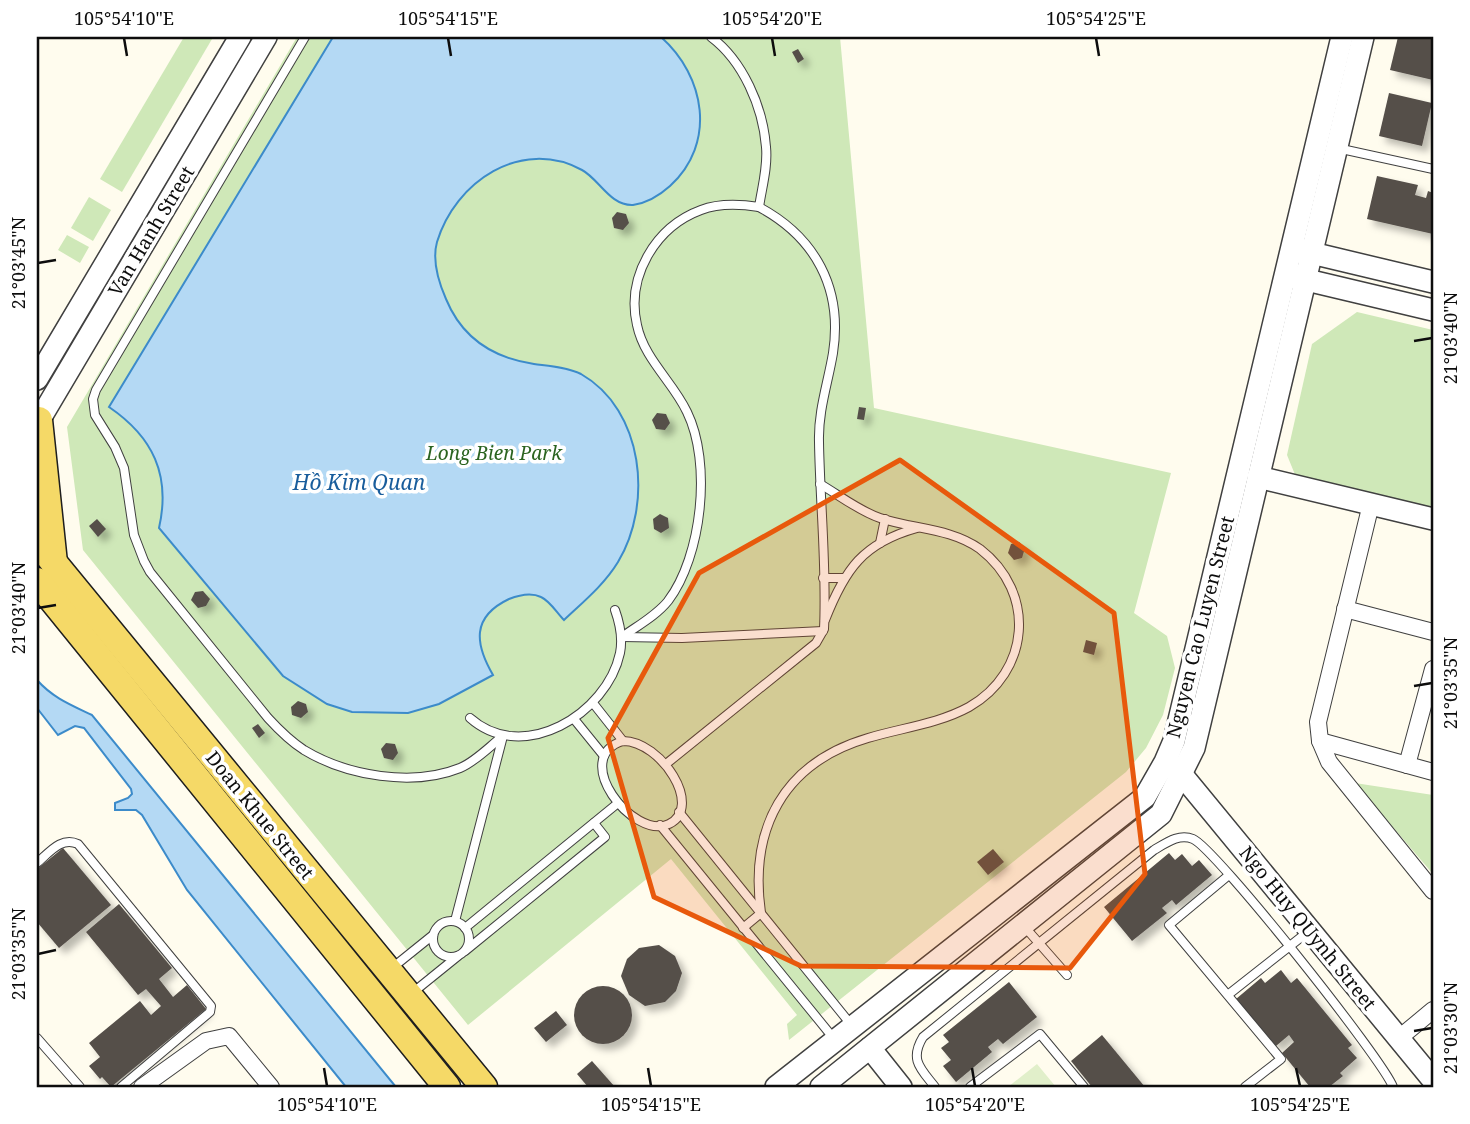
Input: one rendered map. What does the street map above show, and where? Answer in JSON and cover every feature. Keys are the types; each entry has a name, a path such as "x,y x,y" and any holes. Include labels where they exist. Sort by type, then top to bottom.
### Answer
{"main road":[{"path":"38,422 45,572"},
{"name":"Doan Khue Street","path":"37,542 45,572 447,1087"},
{"name":"Doan Khue Street","path":"45,572 388,971 484,1087"}],"street":[{"name":"Van Hanh Street","path":"37,379 240,37"},
{"name":"Van Hanh Street","path":"38,422 266,37"},
{"name":"Nguyen Cao Luyen Street","path":"776,1087 1145,797 1165,762 1174,741 1295,277 1342,37"},
{"name":"Nguyen Cao Luyen Street","path":"1301,251 1336,148 1363,37"},
{"path":"1301,251 1433,282"},
{"name":"Nguyen Cao Luyen Street","path":"821,1087 1161,814 1194,748 1258,477 1295,277"},
{"path":"1295,277 1433,310"},
{"path":"1258,477 1433,519"},
{"path":"1371,504 1318,722 1320,741 1329,762 1432,888"},
{"path":"1345,609 1433,632"},
{"path":"1407,765 1433,669"},
{"path":"1320,741 1433,772"},
{"name":"Ngo Huy QUynh Street","path":"1165,762 1182,775 1433,1080"},
{"path":"1398,1039 1433,1010"},
{"path":"147,1086 206,1041 229,1036 271,1087"},
{"path":"870,1048 901,1087"}],"lane":[{"path":"305,37 96,390 93,399 95,415 115,447 124,468 134,535 150,572 285,736 322,759 348,768 373,774 418,776 462,767 503,736"},
{"path":"710,37 733,59 745,79 763,128 765,169 759,207"},
{"path":"1336,148 1433,169"},
{"path":"622,637 660,610 682,579 695,531 701,487 701,460 688,412 641,342 635,309 639,275 659,238 676,223 700,210 740,204 759,207 780,218 800,236 816,257 826,277 830,294 835,338 819,422 824,627"},
{"path":"761,913 757,876 765,830 781,799 803,773 844,746 946,718 969,707 994,690 1007,673 1015,655 1019,633 1013,593 1004,574 991,558 958,537 885,519 864,511 820,484"},
{"path":"880,542 885,519"},
{"path":"666,764 816,643 843,578 859,557 880,542 919,527"},
{"path":"823,578 843,578"},
{"path":"470,718 480,727 503,736 538,734 574,719 593,704 608,684 620,654 622,637 615,610"},
{"path":"622,637 682,638 824,627"},
{"path":"593,704 623,741"},
{"path":"574,719 604,755"},
{"path":"455,921 503,736"},
{"path":"679,812 670,824 660,825 640,820 618,803 607,786 603,772 604,755 614,743 631,741 645,746 666,764 678,788 679,812 853,1027"},
{"path":"465,928 618,803"},
{"path":"409,996 605,837 594,823"},
{"path":"660,825 835,1041"},
{"path":"935,1087 919,1067 916,1056 923,1037 1154,850 1179,837 1191,838 1201,843 1229,875 1356,1031 1389,1077 1393,1087"},
{"path":"37,863 60,844 72,841 78,844 211,1006 211,1012 121,1087"},
{"path":"1229,875 1169,925 1281,1059 1245,1087"},
{"path":"743,928 761,913"},
{"path":"388,971 433,935 443,922 455,921 465,928 469,940 462,953 449,957 439,953 433,943 433,935"},
{"path":"1023,925 1067,975"},
{"path":"1229,994 1309,930"},
{"path":"970,1087 1040,1034 1084,1087"},
{"path":"37,1038 80,1087"}],"highlighted area":[{"path":"900,460 1114,613 1145,874 1070,968 801,966 654,897 608,738 699,573"}],"green space":[{"path":"184,37 212,39 122,192 100,179"},
{"name":"Long Bien Park","path":"297,37 840,37 874,408 1171,473 1134,613 1167,636 1175,668 1163,715 1146,748 1126,772 789,1040 787,1024 797,1015 671,859 468,1025 83,550 67,427"},
{"path":"89,197 111,210 93,241 71,228"},
{"path":"67,235 89,247 80,263 58,250"},
{"path":"1357,312 1433,330 1433,509 1296,477 1287,455 1312,344"},
{"path":"1355,783 1433,795 1433,874"},
{"path":"1037,1064 1056,1087 1008,1087"}],"water":[{"name":"Hồ Kim Quan","path":"333,37 661,37 688,71 700,110 695,150 685,169 670,186 648,200 633,205 625,204 611,197 582,170 559,161 536,159 514,162 493,171 475,184 446,220 437,242 436,264 443,293 453,313 470,335 492,351 519,361 576,372 602,390 618,410 630,434 636,460 636,513 629,539 618,562 593,593 564,620 547,601 533,595 517,596 497,606 482,623 480,632 483,653 493,675 439,704 408,713 352,712 327,704 283,676 159,528 162,491 155,459 137,431 109,407"},
{"path":"37,680 56,696 92,715 396,1087 346,1087 187,890 142,815 136,810 115,810 115,803 128,798 132,794 131,789 84,728 75,726 58,735 37,708"}],"building":[{"path":"1398,37 1433,37 1433,80 1390,70"},
{"path":"798,49 804,59 798,63 792,52"},
{"path":"1389,93 1432,103 1422,146 1379,136"},
{"path":"1377,176 1418,185 1415,195 1426,198 1428,191 1433,193 1433,234 1367,219"},
{"path":"617,212 626,214 629,223 623,230 614,228 612,218"},
{"path":"859,407 866,408 864,420 857,419"},
{"path":"657,413 666,414 670,423 665,430 656,429 652,420"},
{"path":"660,514 668,518 669,528 661,533 654,529 653,519"},
{"path":"97,519 106,529 98,537 89,526"},
{"path":"1019,542 1025,548 1022,558 1014,560 1008,553 1011,544"},
{"path":"203,591 210,599 206,606 198,608 191,600 195,592"},
{"path":"1086,640 1097,643 1094,655 1083,652"},
{"path":"298,701 306,704 308,712 301,718 292,715 291,707"},
{"path":"258,724 265,733 259,738 252,728"},
{"path":"386,743 395,744 398,753 393,760 384,758 381,749"},
{"path":"63,848 111,905 59,948 37,922 37,869"},
{"path":"993,849 1004,862 988,875 977,862"},
{"path":"1169,853 1175,860 1182,854 1192,866 1199,860 1212,875 1176,905 1172,900 1162,908 1167,913 1132,941 1104,907"},
{"path":"119,904 172,968 159,979 173,997 187,985 206,1009 111,1087 89,1066 100,1057 89,1043 140,1001 151,1015 161,1006 146,989 138,995 86,932"},
{"path":"659,945 675,956 682,973 676,991 665,1002 645,1006 629,995 621,976 627,959 639,948"},
{"path":"1281,970 1291,983 1297,978 1352,1045 1348,1048 1357,1058 1340,1073 1343,1076 1329,1087 1310,1087 1282,1053 1294,1042 1289,1035 1276,1046 1236,999 1261,978 1265,983"},
{"path":"1009,982 1037,1017 1003,1044 998,1039 988,1047 992,1052 956,1082 943,1066 951,1060 941,1048 949,1042 943,1035"},
{"path":"603,986 614,988 627,999 632,1015 630,1026 619,1039 603,1044 592,1042 579,1031 574,1015 576,1004 587,991"},
{"path":"556,1011 567,1025 546,1042 534,1028"},
{"path":"1102,1035 1145,1087 1092,1087 1071,1061"},
{"path":"592,1061 615,1087 588,1087 577,1074"}]}
